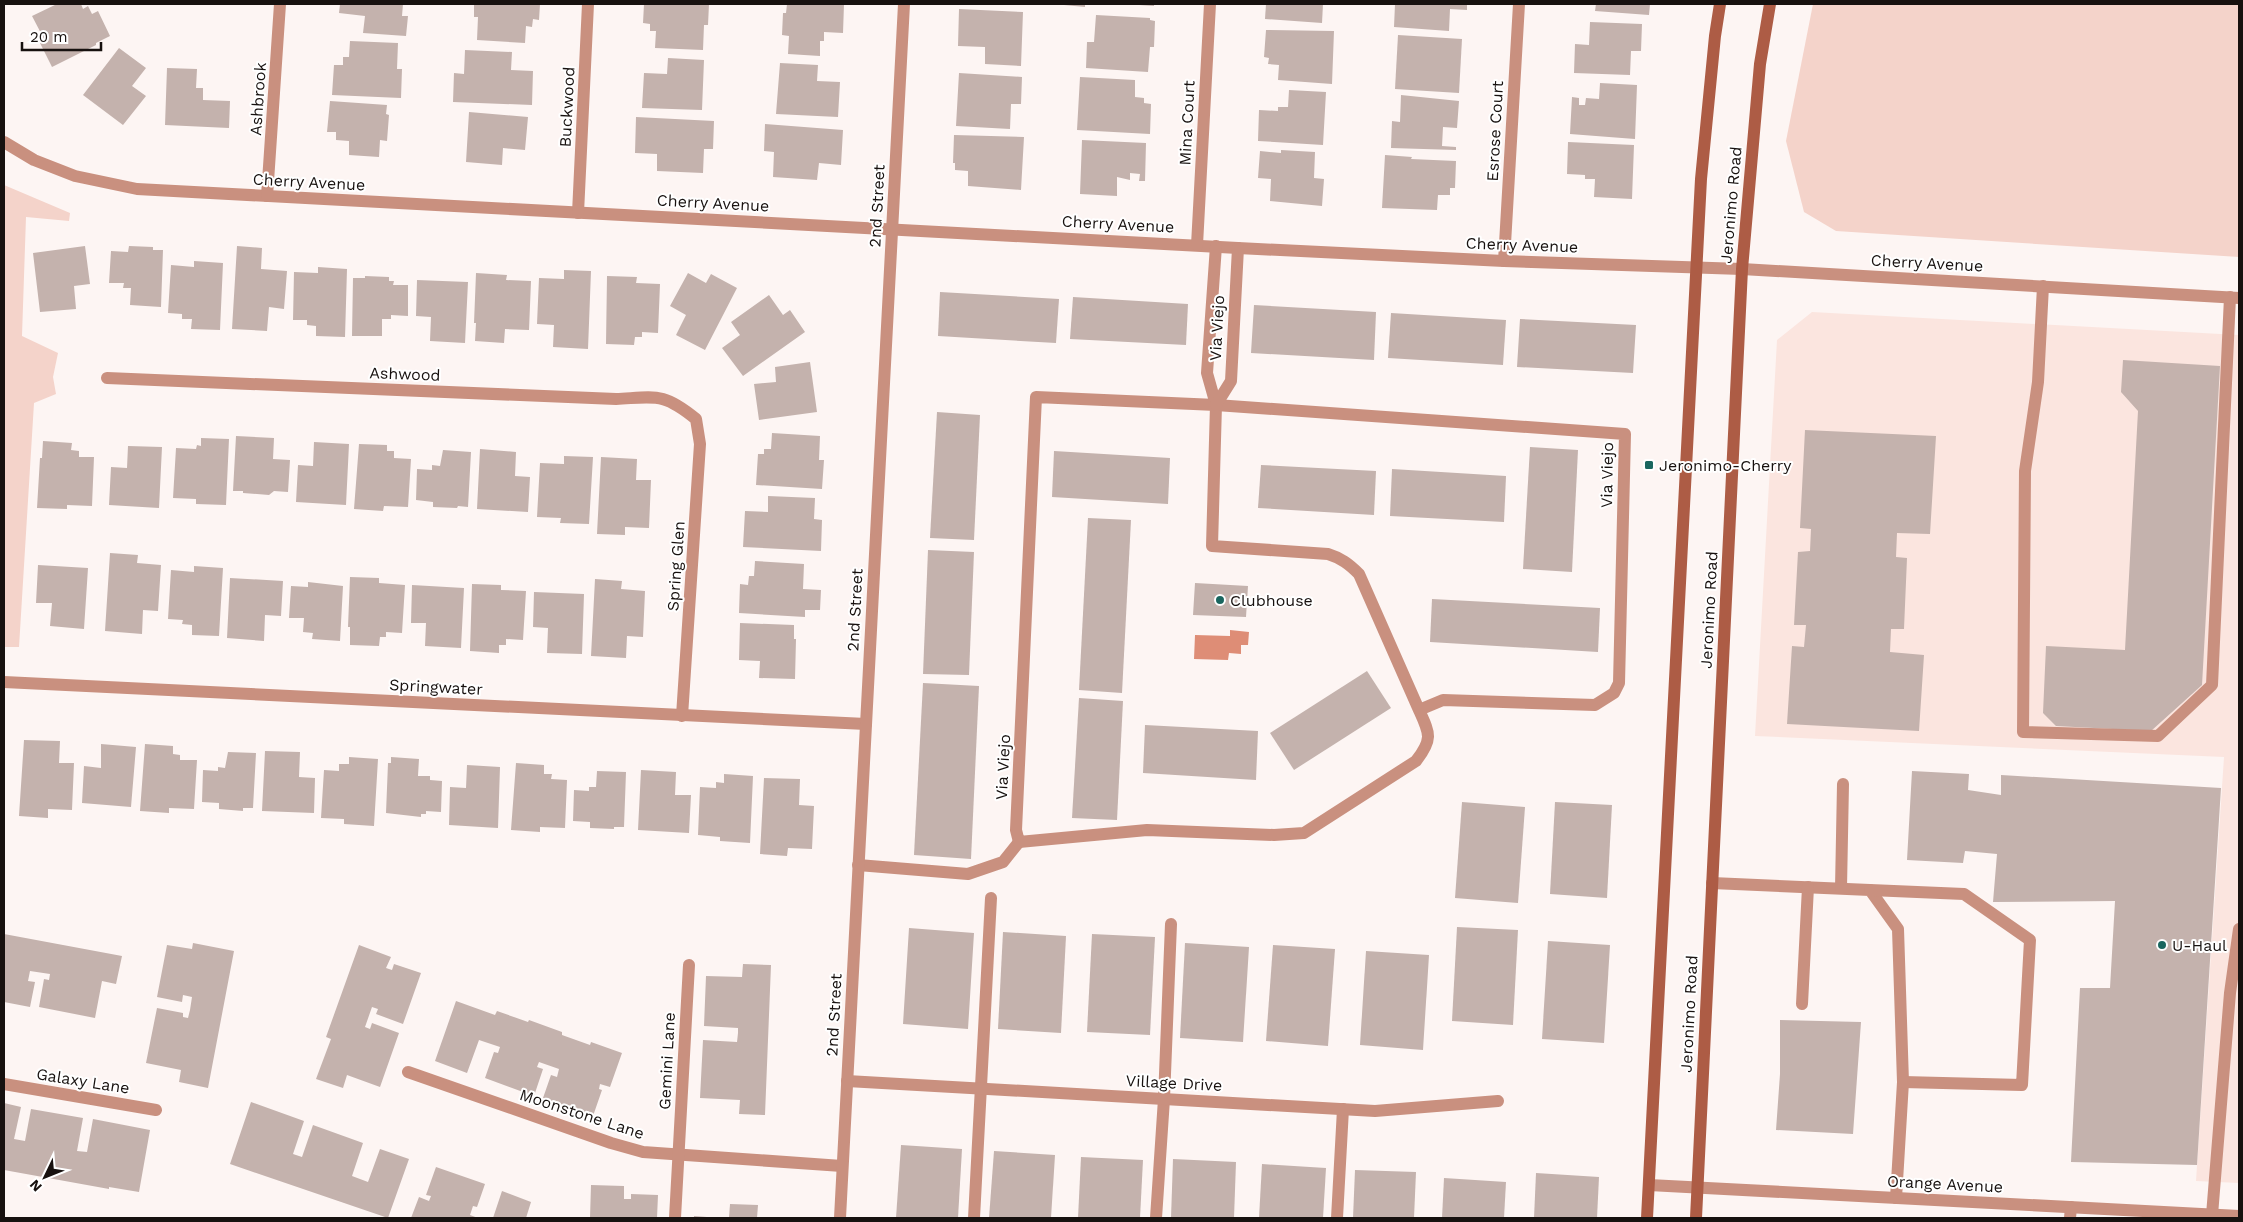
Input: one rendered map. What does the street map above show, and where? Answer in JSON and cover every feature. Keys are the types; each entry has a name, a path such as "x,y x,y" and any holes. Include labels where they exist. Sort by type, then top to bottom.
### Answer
{"main road":[{"name":"Jeronimo Road","path":"1647,1218 1701,179 1720,4"},
{"name":"Jeronimo Road","path":"1696,1218 1742,269 1760,64 1770,4"}],"street":[{"name":"Ashbrook","path":"267,196 280,4"},
{"name":"Buckwood","path":"578,213 588,4"},
{"name":"2nd Street","path":"840,1218 904,4"},
{"name":"Mina Court","path":"1197,245 1210,4"},
{"name":"Esrose Court","path":"1504,261 1519,4"},
{"name":"Cherry Avenue","path":"4,142 34,160 75,176 128,187 1238,248 1504,261 1742,269 2234,298"},
{"name":"Via Viejo","path":"1216,246 1208,373 1216,405 1212,546 1328,554 1350,564 1358,574 1419,710 1428,730 1427,747 1416,761 1304,833 1274,835 1147,830 1020,842 1016,830 1036,397 1216,405 1625,434 1619,683 1614,693 1595,705 1443,700 1419,710"},
{"name":"Via Viejo","path":"1216,405 1231,381 1238,248"},
{"path":"2043,286 2038,382 2025,471 2022,732 2158,736 2212,685 2234,298"},
{"name":"Ashwood","path":"107,378 616,399 662,397 680,405 696,419"},
{"name":"Spring Glen","path":"682,716 700,444 696,419"},
{"name":"Springwater","path":"4,682 866,724"},
{"path":"1841,888 1843,784"},
{"path":"858,865 968,874 1002,862 1020,842"},
{"path":"1712,883 1964,894 2030,940 2022,1085 1903,1082"},
{"path":"1802,1004 1808,887"},
{"path":"1870,890 1898,929 1903,1082 1896,1198"},
{"path":"974,1218 991,898"},
{"path":"1156,1218 1164,1099 1171,924"},
{"path":"2212,1215 2230,992 2239,929"},
{"name":"Gemini Lane","path":"675,1218 689,965"},
{"name":"Moonstone Lane","path":"408,1072 611,1143 643,1152 842,1166"},
{"name":"Village Drive","path":"847,1082 1375,1111 1498,1102"},
{"name":"Galaxy Lane","path":"4,1084 156,1110"},
{"path":"1337,1218 1343,1109"},
{"name":"Orange Avenue","path":"1649,1185 1896,1198 2070,1213 2239,1216"}],"shaded area":[{"path":"1813,4 2239,4 2239,257 1836,231 1804,212 1786,141"},
{"path":"4,185 70,213 69,221 26,217 22,336 58,353 53,377 56,394 34,403 19,647 4,647"},
{"path":"1812,312 2239,335 2239,1183 2196,1181 2224,757 1755,736 1777,340"},
{"path":"1230,630 1249,632 1248,645 1241,645 1241,654 1229,653 1228,660 1194,659 1195,635 1230,636"}],"building":[{"path":"57,4 81,4 83,9 88,6 92,14 98,11 110,36 52,67 39,41 44,39 32,16"},
{"path":"340,4 403,4 402,16 408,16 406,36 363,33 365,16 339,13"},
{"path":"474,4 540,4 539,20 533,19 532,27 526,26 525,43 477,40 478,17 474,17"},
{"path":"644,4 709,4 708,25 704,25 703,50 655,48 656,31 650,31 650,24 643,23"},
{"path":"787,4 844,4 843,33 824,32 824,41 820,41 820,56 788,54 789,36 782,35 783,13 786,13"},
{"path":"1085,4 1085,7 1064,5"},
{"path":"1154,4 1154,6 1139,5"},
{"path":"1266,4 1323,4 1322,23 1265,19"},
{"path":"1395,4 1467,4 1467,10 1450,9 1449,31 1394,27"},
{"path":"1596,4 1650,4 1649,15 1595,11"},
{"path":"959,9 1023,12 1021,66 985,64 985,47 958,46"},
{"path":"1096,15 1150,18 1150,20 1155,21 1154,47 1150,47 1148,72 1086,68 1087,42 1094,42"},
{"path":"1590,22 1642,24 1641,51 1631,51 1630,75 1574,73 1575,44 1589,45"},
{"path":"1266,30 1334,31 1332,84 1278,80 1279,65 1268,64 1269,58 1264,57"},
{"path":"1398,35 1462,39 1459,93 1395,89"},
{"path":"350,41 398,43 397,69 402,69 401,98 332,95 334,65 343,65 343,57 349,57"},
{"path":"119,48 146,68 132,86 146,96 123,125 83,95"},
{"path":"465,50 512,52 511,70 533,71 532,105 453,102 454,73 464,74"},
{"path":"668,58 704,60 702,110 642,108 644,73 667,74"},
{"path":"780,63 818,65 817,81 840,82 838,117 776,114"},
{"path":"167,68 197,69 196,88 203,88 203,100 230,101 229,128 165,125"},
{"path":"959,73 1022,77 1021,104 1011,104 1010,129 956,126"},
{"path":"1080,77 1135,80 1135,97 1144,98 1144,103 1151,104 1150,134 1077,130"},
{"path":"1600,83 1637,85 1635,139 1570,134 1572,97 1579,98 1579,105 1585,105 1586,98 1599,99"},
{"path":"1289,90 1326,92 1323,145 1258,141 1259,110 1278,111 1278,107 1288,107"},
{"path":"1401,95 1459,101 1457,128 1443,127 1442,146 1456,147 1456,150 1391,148 1392,121 1400,122"},
{"path":"330,101 387,105 386,114 389,115 387,141 380,140 379,157 349,155 349,141 336,140 336,132 327,132"},
{"path":"469,112 528,117 525,150 503,148 502,165 466,162"},
{"path":"636,117 714,121 713,149 704,149 703,173 657,171 657,154 635,153"},
{"path":"765,124 843,130 841,165 819,163 817,180 773,177 774,152 764,151"},
{"path":"954,135 1024,137 1021,190 968,186 968,171 955,170 955,163 953,163"},
{"path":"1082,140 1146,143 1145,181 1139,181 1140,174 1130,173 1130,180 1117,177 1117,196 1080,194"},
{"path":"1568,142 1634,145 1632,199 1594,197 1595,179 1585,179 1585,175 1567,174"},
{"path":"1281,150 1315,152 1314,178 1324,179 1322,206 1270,201 1271,179 1258,178 1260,151 1281,153"},
{"path":"1385,155 1412,157 1411,159 1456,161 1455,188 1450,188 1450,195 1438,195 1437,210 1382,208"},
{"path":"85,246 90,284 74,286 76,309 40,312 33,253"},
{"path":"129,246 153,247 153,250 163,250 161,307 130,305 131,288 123,288 124,283 109,283 111,251 128,252"},
{"path":"237,246 262,248 261,269 287,271 284,309 269,307 267,331 232,329"},
{"path":"194,261 223,263 220,330 191,329 192,319 182,319 182,314 168,313 171,265 194,267"},
{"path":"318,267 347,269 345,337 316,336 316,326 307,325 307,320 293,320 294,272 318,273"},
{"path":"564,270 591,271 588,349 553,347 554,325 537,324 539,278 564,279"},
{"path":"476,273 507,275 506,280 531,281 529,330 505,329 504,343 475,341"},
{"path":"688,273 706,283 711,274 737,288 705,350 676,335 686,315 670,306"},
{"path":"365,276 389,277 389,281 394,281 393,285 408,285 408,316 391,315 391,319 382,319 382,336 352,336 353,278 365,278"},
{"path":"607,276 637,277 636,283 660,284 658,333 642,332 642,337 635,337 634,345 606,344"},
{"path":"417,280 468,282 465,343 430,341 431,317 416,316"},
{"path":"940,292 1059,299 1056,343 938,336"},
{"path":"769,295 783,315 790,310 805,332 743,376 722,348 740,335 731,322"},
{"path":"1073,297 1188,304 1186,345 1070,339"},
{"path":"1254,305 1376,312 1374,360 1251,353"},
{"path":"1391,313 1506,320 1503,365 1388,358"},
{"path":"1520,319 1636,325 1633,373 1517,367"},
{"path":"2123,360 2220,366 2202,685 2151,731 2056,726 2043,713 2046,646 2125,650 2138,411 2121,392"},
{"path":"810,362 817,412 759,420 754,384 776,382 775,367"},
{"path":"937,412 980,415 974,540 930,538"},
{"path":"1805,430 1936,436 1930,534 1897,533 1896,557 1907,558 1904,629 1891,629 1890,652 1924,655 1919,731 1787,724 1792,646 1804,647 1806,625 1794,625 1798,552 1810,551 1811,529 1800,528"},
{"path":"772,433 820,436 819,460 824,460 822,489 756,485 758,454 764,454 764,449 771,449"},
{"path":"236,436 274,438 273,459 290,460 288,492 274,491 269,495 233,491"},
{"path":"201,438 229,439 226,505 196,504 196,499 173,498 176,448 196,449 197,445 201,446"},
{"path":"43,441 72,443 71,450 79,451 79,457 94,457 92,506 67,505 67,509 37,508"},
{"path":"314,442 349,444 346,505 296,502 298,465 313,466"},
{"path":"359,444 387,445 387,451 394,451 394,458 411,459 408,507 384,506 383,511 354,509"},
{"path":"128,446 162,447 159,508 109,505 111,467 127,468"},
{"path":"1530,447 1578,450 1572,572 1523,569"},
{"path":"480,449 516,452 515,476 530,477 528,512 477,509"},
{"path":"443,450 471,452 468,507 433,507 433,502 416,500 417,469 432,470 432,465 440,466"},
{"path":"1054,451 1170,458 1168,504 1052,497"},
{"path":"564,456 593,457 589,524 560,523 561,518 537,517 540,463 564,464"},
{"path":"601,457 637,459 636,480 651,480 649,528 625,527 625,535 597,534"},
{"path":"1261,465 1376,471 1374,515 1258,508"},
{"path":"1392,469 1506,476 1504,522 1390,516"},
{"path":"768,496 815,498 814,519 822,520 821,551 743,547 745,511 768,512"},
{"path":"1088,518 1131,520 1122,693 1079,690"},
{"path":"928,550 974,552 969,675 923,674"},
{"path":"110,553 138,555 137,563 161,565 158,611 143,610 142,634 105,631"},
{"path":"755,561 804,564 803,589 821,590 820,610 805,610 805,617 739,613 740,584 748,585 749,576 754,576"},
{"path":"38,565 88,568 84,629 50,626 52,603 36,603"},
{"path":"194,566 223,568 219,636 192,635 192,625 182,624 183,620 168,619 171,570 194,572"},
{"path":"350,577 379,578 379,583 405,585 402,633 386,632 386,637 380,637 379,646 350,645 350,627 348,627"},
{"path":"230,578 283,581 281,616 265,615 264,641 227,638"},
{"path":"595,579 622,581 621,589 645,591 643,637 627,636 626,658 591,656"},
{"path":"308,582 343,586 340,641 312,639 313,633 303,632 304,618 289,618 291,586 308,587"},
{"name":"Clubhouse","path":"1195,583 1248,586 1246,617 1193,615"},
{"path":"472,584 501,585 501,590 526,591 523,640 506,639 506,645 499,645 499,653 470,651"},
{"path":"412,585 464,588 461,648 425,646 426,623 411,623"},
{"path":"534,592 584,594 582,654 547,653 548,628 533,627"},
{"path":"1432,599 1600,608 1598,652 1430,642"},
{"path":"740,623 794,625 794,639 796,639 795,679 759,678 760,661 739,660"},
{"path":"1367,671 1391,708 1294,770 1270,733"},
{"path":"923,683 979,686 971,859 914,855"},
{"path":"1079,698 1123,701 1117,820 1072,818"},
{"path":"1145,725 1258,731 1256,780 1143,773"},
{"path":"24,740 60,741 59,763 74,763 72,810 48,809 48,818 19,816"},
{"path":"101,744 136,747 131,807 82,803 84,766 101,768"},
{"path":"145,744 173,746 173,754 180,755 180,760 197,760 194,809 169,808 169,813 140,811"},
{"path":"265,751 300,752 299,777 315,778 314,813 262,811"},
{"path":"228,752 256,753 253,808 243,808 243,811 219,809 219,803 202,802 203,770 218,771 218,767 225,768"},
{"path":"349,757 378,759 374,826 344,824 344,819 321,818 324,770 339,771 339,764 349,764"},
{"path":"391,757 419,759 418,776 430,776 430,780 442,781 441,812 426,811 426,814 421,814 421,817 386,813 388,763 391,763"},
{"path":"516,763 544,765 544,774 552,774 551,779 567,780 565,828 540,827 540,832 511,830"},
{"path":"467,765 500,767 498,828 449,825 450,787 466,788"},
{"path":"641,770 676,772 675,795 691,795 689,833 638,830"},
{"path":"597,771 626,772 624,827 614,827 614,829 590,828 590,822 573,821 574,790 589,791 589,787 596,787"},
{"name":"U-Haul","path":"1912,771 1969,774 1968,790 2001,795 2001,775 2221,788 2197,1165 2071,1162 2080,988 2110,988 2115,901 1993,902 1997,854 1965,851 1963,863 1907,860"},
{"path":"724,774 753,776 750,843 720,841 720,837 698,835 700,787 716,788 716,782 724,783"},
{"path":"764,778 800,779 799,805 814,806 812,849 788,848 787,856 760,854"},
{"path":"1462,802 1525,807 1518,903 1455,898"},
{"path":"1555,802 1612,805 1607,898 1550,894"},
{"path":"1457,927 1518,930 1513,1025 1452,1021"},
{"path":"909,928 974,933 968,1029 903,1024"},
{"path":"1003,932 1066,936 1061,1033 998,1029"},
{"path":"4,934 122,956 116,984 102,981 95,1018 39,1007 44,979 49,980 50,974 30,971 28,981 35,982 30,1007 4,1002"},
{"path":"1092,934 1155,937 1150,1035 1087,1032"},
{"path":"1548,941 1610,945 1604,1043 1542,1039"},
{"path":"193,943 234,951 208,1088 179,1082 181,1070 146,1063 157,1008 183,1013 183,1017 188,1018 190,1010 192,997 183,995 182,1002 157,997 167,945 192,949"},
{"path":"1185,943 1249,947 1243,1042 1180,1038"},
{"path":"359,945 391,957 386,968 392,970 394,964 421,973 403,1024 376,1014 378,1009 372,1007 365,1027 370,1029 372,1023 399,1033 380,1087 347,1075 343,1088 316,1079 331,1039 326,1037"},
{"path":"1273,945 1335,949 1328,1046 1266,1041"},
{"path":"1366,951 1429,955 1423,1050 1360,1045"},
{"path":"743,964 771,965 765,1115 739,1114 740,1100 700,1098 703,1040 737,1042 738,1033 738,1028 704,1026 706,976 742,977"},
{"path":"456,1001 495,1015 497,1011 528,1022 529,1020 590,1045 591,1042 622,1053 610,1087 600,1084 599,1089 602,1090 593,1116 543,1098 551,1075 557,1077 559,1069 539,1062 537,1067 543,1069 534,1096 485,1078 494,1052 498,1053 500,1047 479,1040 467,1073 435,1061"},
{"path":"1780,1020 1861,1022 1853,1134 1776,1130 1780,1074"},
{"path":"251,1102 304,1121 293,1154 302,1157 313,1125 363,1143 352,1176 368,1182 380,1149 409,1159 388,1218 230,1164"},
{"path":"4,1103 21,1107 14,1139 25,1141 31,1109 83,1118 77,1151 87,1152 93,1119 150,1130 139,1192 109,1187 109,1189 4,1170"},
{"path":"901,1145 962,1149 958,1218 896,1218"},
{"path":"994,1151 1055,1155 1051,1218 989,1218"},
{"path":"1081,1157 1143,1160 1140,1218 1078,1218"},
{"path":"1173,1159 1236,1162 1234,1218 1171,1218"},
{"path":"1262,1164 1326,1168 1323,1218 1259,1218"},
{"path":"436,1167 485,1184 477,1207 473,1206 470,1215 478,1218 411,1218 419,1197 429,1201 431,1196 426,1195"},
{"path":"1355,1170 1416,1172 1414,1218 1353,1218"},
{"path":"1536,1173 1599,1177 1597,1218 1534,1218"},
{"path":"1444,1178 1506,1182 1504,1218 1442,1218"},
{"path":"591,1185 624,1186 624,1199 631,1199 631,1194 658,1195 657,1218 590,1218"},
{"path":"502,1191 531,1202 526,1218 493,1218"},
{"path":"730,1204 758,1205 757,1218 729,1218"},
{"path":"694,1216 707,1217 707,1218 694,1218"}],"place":[{"name":"Jeronimo-Cherry","path":"1649,465"},
{"name":"Clubhouse","path":"1220,600"},
{"name":"U-Haul","path":"2162,945"}]}
